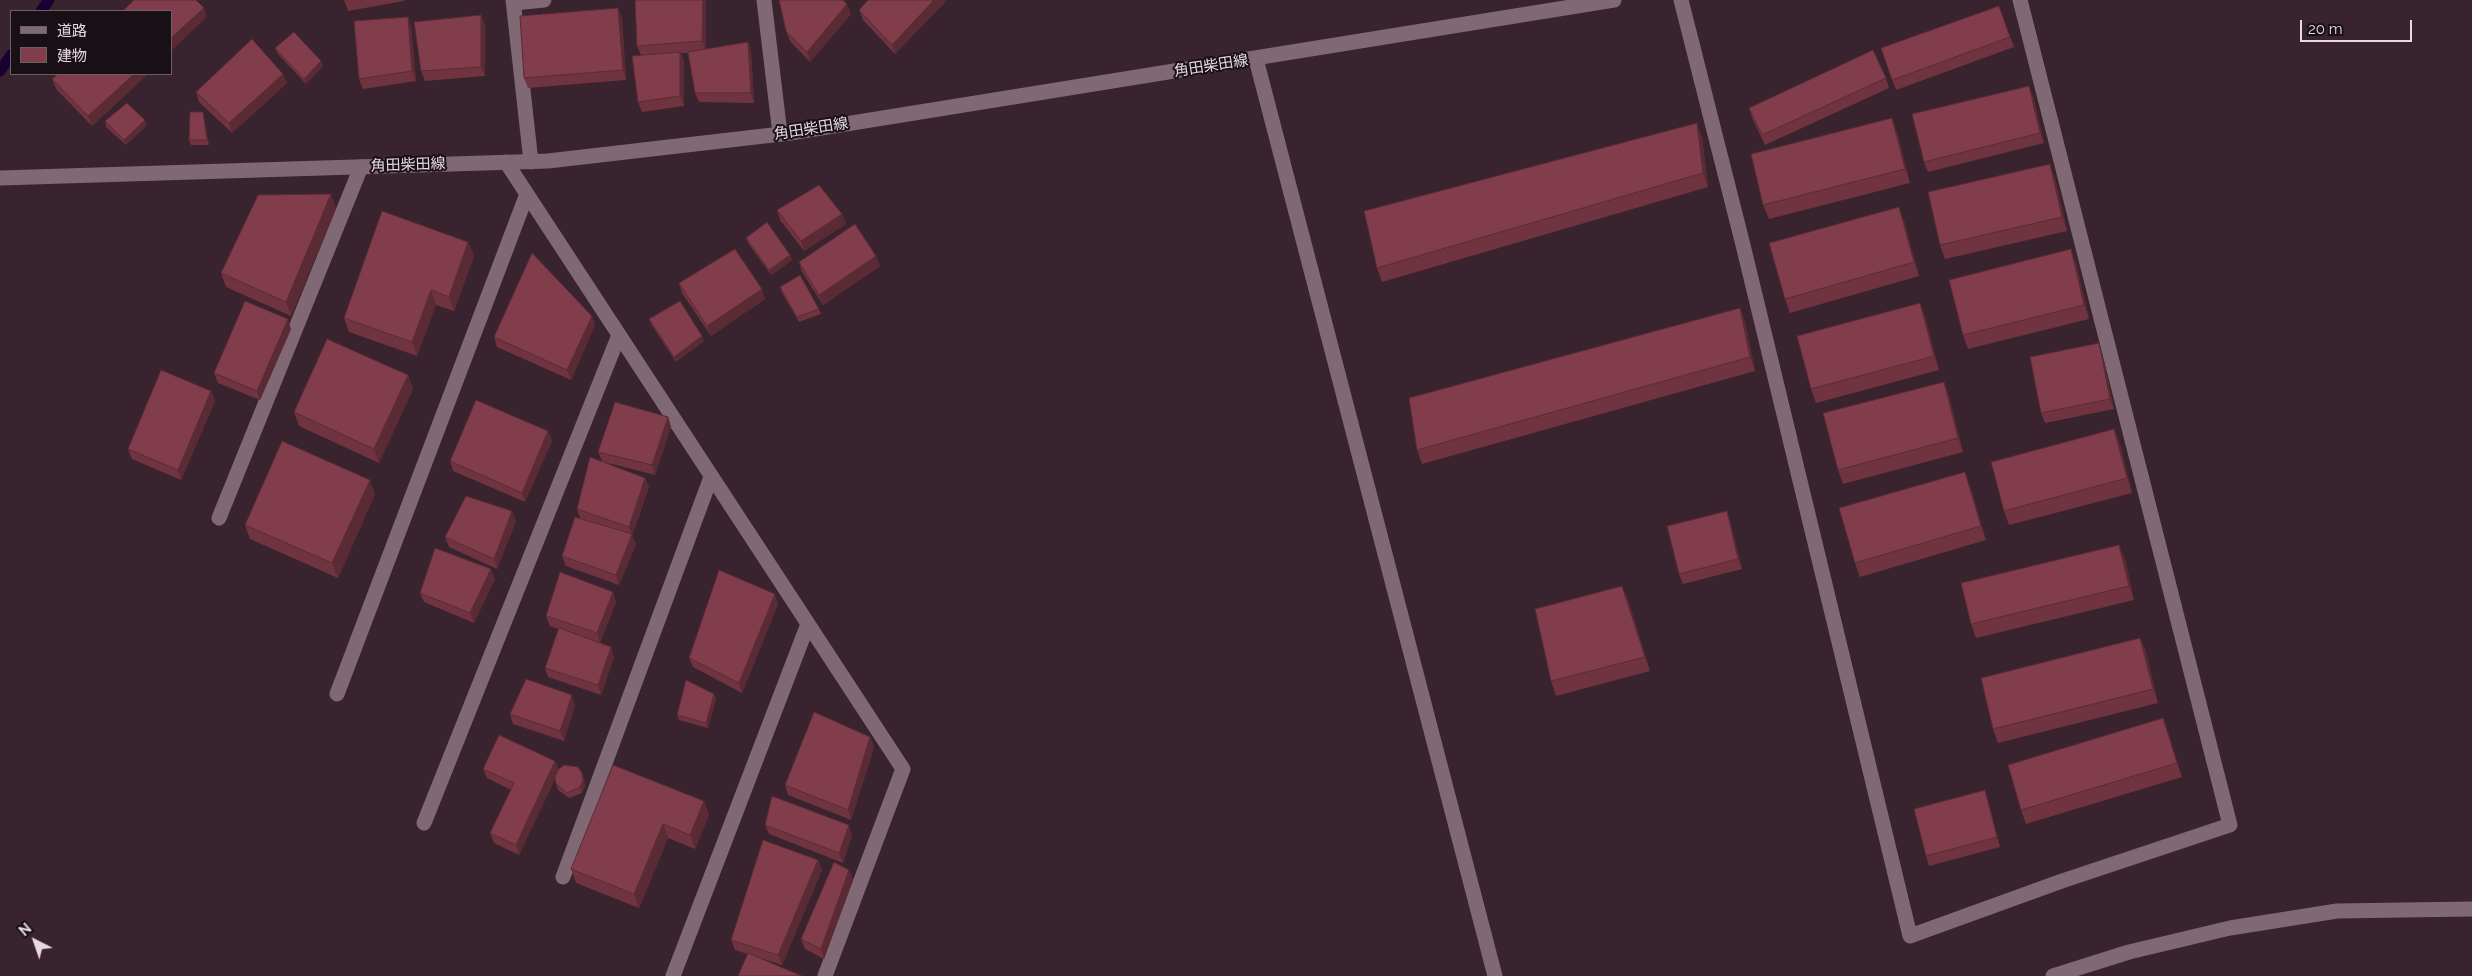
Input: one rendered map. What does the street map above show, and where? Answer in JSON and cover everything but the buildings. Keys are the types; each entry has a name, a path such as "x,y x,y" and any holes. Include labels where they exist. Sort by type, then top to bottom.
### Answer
{"street":[{"path":"531,162 513,1 544,0"},
{"path":"764,0 780,134"},
{"name":"角田柴田線","path":"0,178 531,162 780,134 1614,0"},
{"path":"1681,0 1746,254 1910,936 2062,881 2230,825 2020,0"},
{"path":"1256,58 1495,976"},
{"path":"506,162 903,769 825,976"},
{"path":"219,518 361,167"},
{"path":"337,694 527,194"},
{"path":"424,823 619,335"},
{"path":"563,877 712,477"},
{"path":"673,976 808,624"},
{"path":"2053,976 2129,952 2230,928 2337,911 2472,909"}],"waterway":[{"path":"42,10 49,0"},
{"path":"0,71 10,56"}]}
